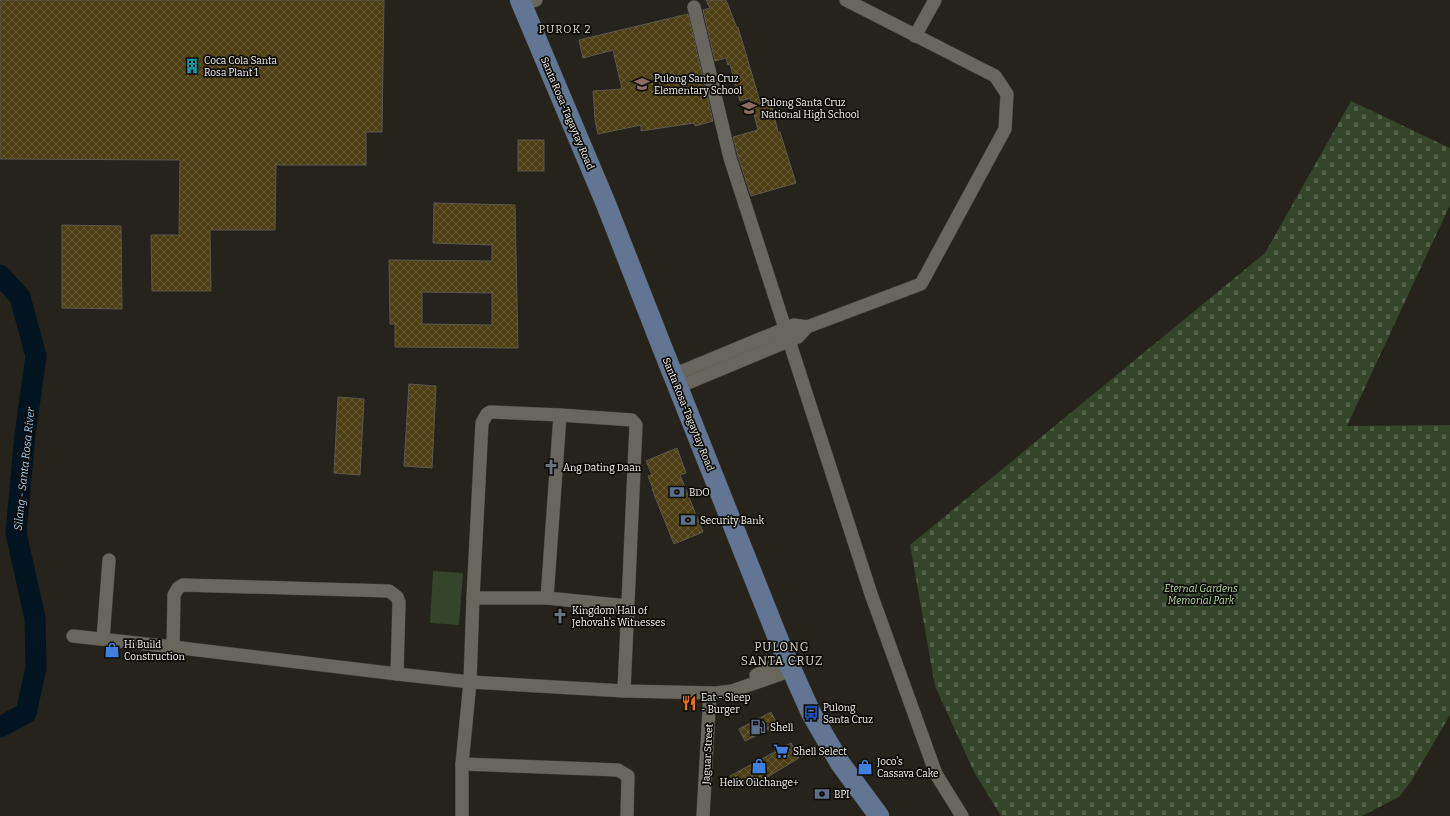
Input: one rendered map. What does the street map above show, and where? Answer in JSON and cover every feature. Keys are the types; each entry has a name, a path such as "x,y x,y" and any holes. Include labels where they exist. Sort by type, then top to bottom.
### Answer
{"main road":[{"name":"Santa Rosa-Tagaytay Road","path":"526,2 790,665 811,712 840,763 878,816"}],"street":[{"path":"676,381 787,334 794,325 807,327 921,284 1005,129 1007,94 995,76 846,0"},
{"path":"915,36 935,0"},
{"path":"694,7 730,158 871,594 936,774 962,816"},
{"path":"462,816 462,764 470,682 482,423 487,414 490,412 632,420 637,428 624,691"},
{"path":"547,598 560,415"},
{"path":"102,639 109,560"},
{"path":"173,647 174,595 178,588 182,585 389,591 397,597 399,602 397,674"},
{"path":"473,598 547,598 628,606"},
{"path":"73,636 470,682 624,691 716,692 790,665"},
{"name":"Jaguar Street","path":"704,816 716,692"},
{"path":"462,764 618,770 628,776 627,816"}],"green space":[{"name":"Eternal Gardens Memorial Park","path":"1351,101 1450,148 1450,205 1347,426 1450,425 1450,715 1412,780 1399,797 1362,816 1001,816 974,772 935,686 910,545 1265,253"},
{"path":"433,571 463,573 459,625 430,623"}],"building":[{"name":"Coca Cola Santa Rosa Plant 1","path":"0,0 384,0 382,132 366,132 366,165 276,165 275,230 210,230 211,291 152,291 151,235 179,235 180,160 0,159"},
{"path":"706,0 726,0 737,28 738,27 761,105 771,103 778,132 780,132 796,183 751,196 733,137 758,130 750,98 740,101 730,64 728,65 726,58 715,61 703,10 710,8"},
{"name":"Pulong Santa Cruz Elementary School","path":"688,14 713,121 695,126 694,123 641,131 641,125 598,134 595,120 593,91 622,89 613,50 583,58 579,40"},
{"path":"518,140 544,140 544,171 518,171"},
{"path":"434,203 515,205 518,348 395,347 395,324 390,324 389,260 492,261 492,245 433,243","holes":["422,292 492,293 492,325 422,324"]},
{"path":"62,225 121,226 122,309 62,308"},
{"path":"409,384 436,386 432,468 404,466"},
{"path":"338,397 364,399 360,475 334,473"},
{"path":"677,448 686,473 680,475 703,532 674,544 652,489 648,476 652,475 646,461"},
{"name":"Shell","path":"771,712 778,725 745,741 739,729"},
{"path":"791,743 799,758 766,778 737,788 730,776"}],"waterway":[{"name":"Silang - Santa Rosa River","path":"0,275 20,297 36,356 25,435 16,533 35,618 36,668 26,713 0,727"}],"place":[{"name":"Coca Cola Santa Rosa Plant 1","path":"192,66"},
{"name":"Pulong Santa Cruz Elementary School","path":"642,84"},
{"name":"Pulong Santa Cruz National High School","path":"749,108"},
{"name":"Ang Dating Daan","path":"551,467"},
{"name":"BDO","path":"677,492"},
{"name":"Security Bank","path":"688,520"},
{"name":"Kingdom Hall of Jehovah's Witnesses","path":"560,616"},
{"name":"Hi Build Construction","path":"112,650"},
{"name":"Eat - Sleep - Burger","path":"689,703"},
{"name":"Pulong Santa Cruz","path":"811,713"},
{"name":"Shell","path":"758,727"},
{"name":"Shell Select","path":"781,751"},
{"name":"Helix Oilchange+","path":"759,766"},
{"name":"Joco's Cassava Cake","path":"865,767"},
{"name":"BPI","path":"822,794"}],"district":[{"name":"PUROK 2","path":"565,29"},
{"name":"PULONG SANTA CRUZ","path":"782,654"}]}
